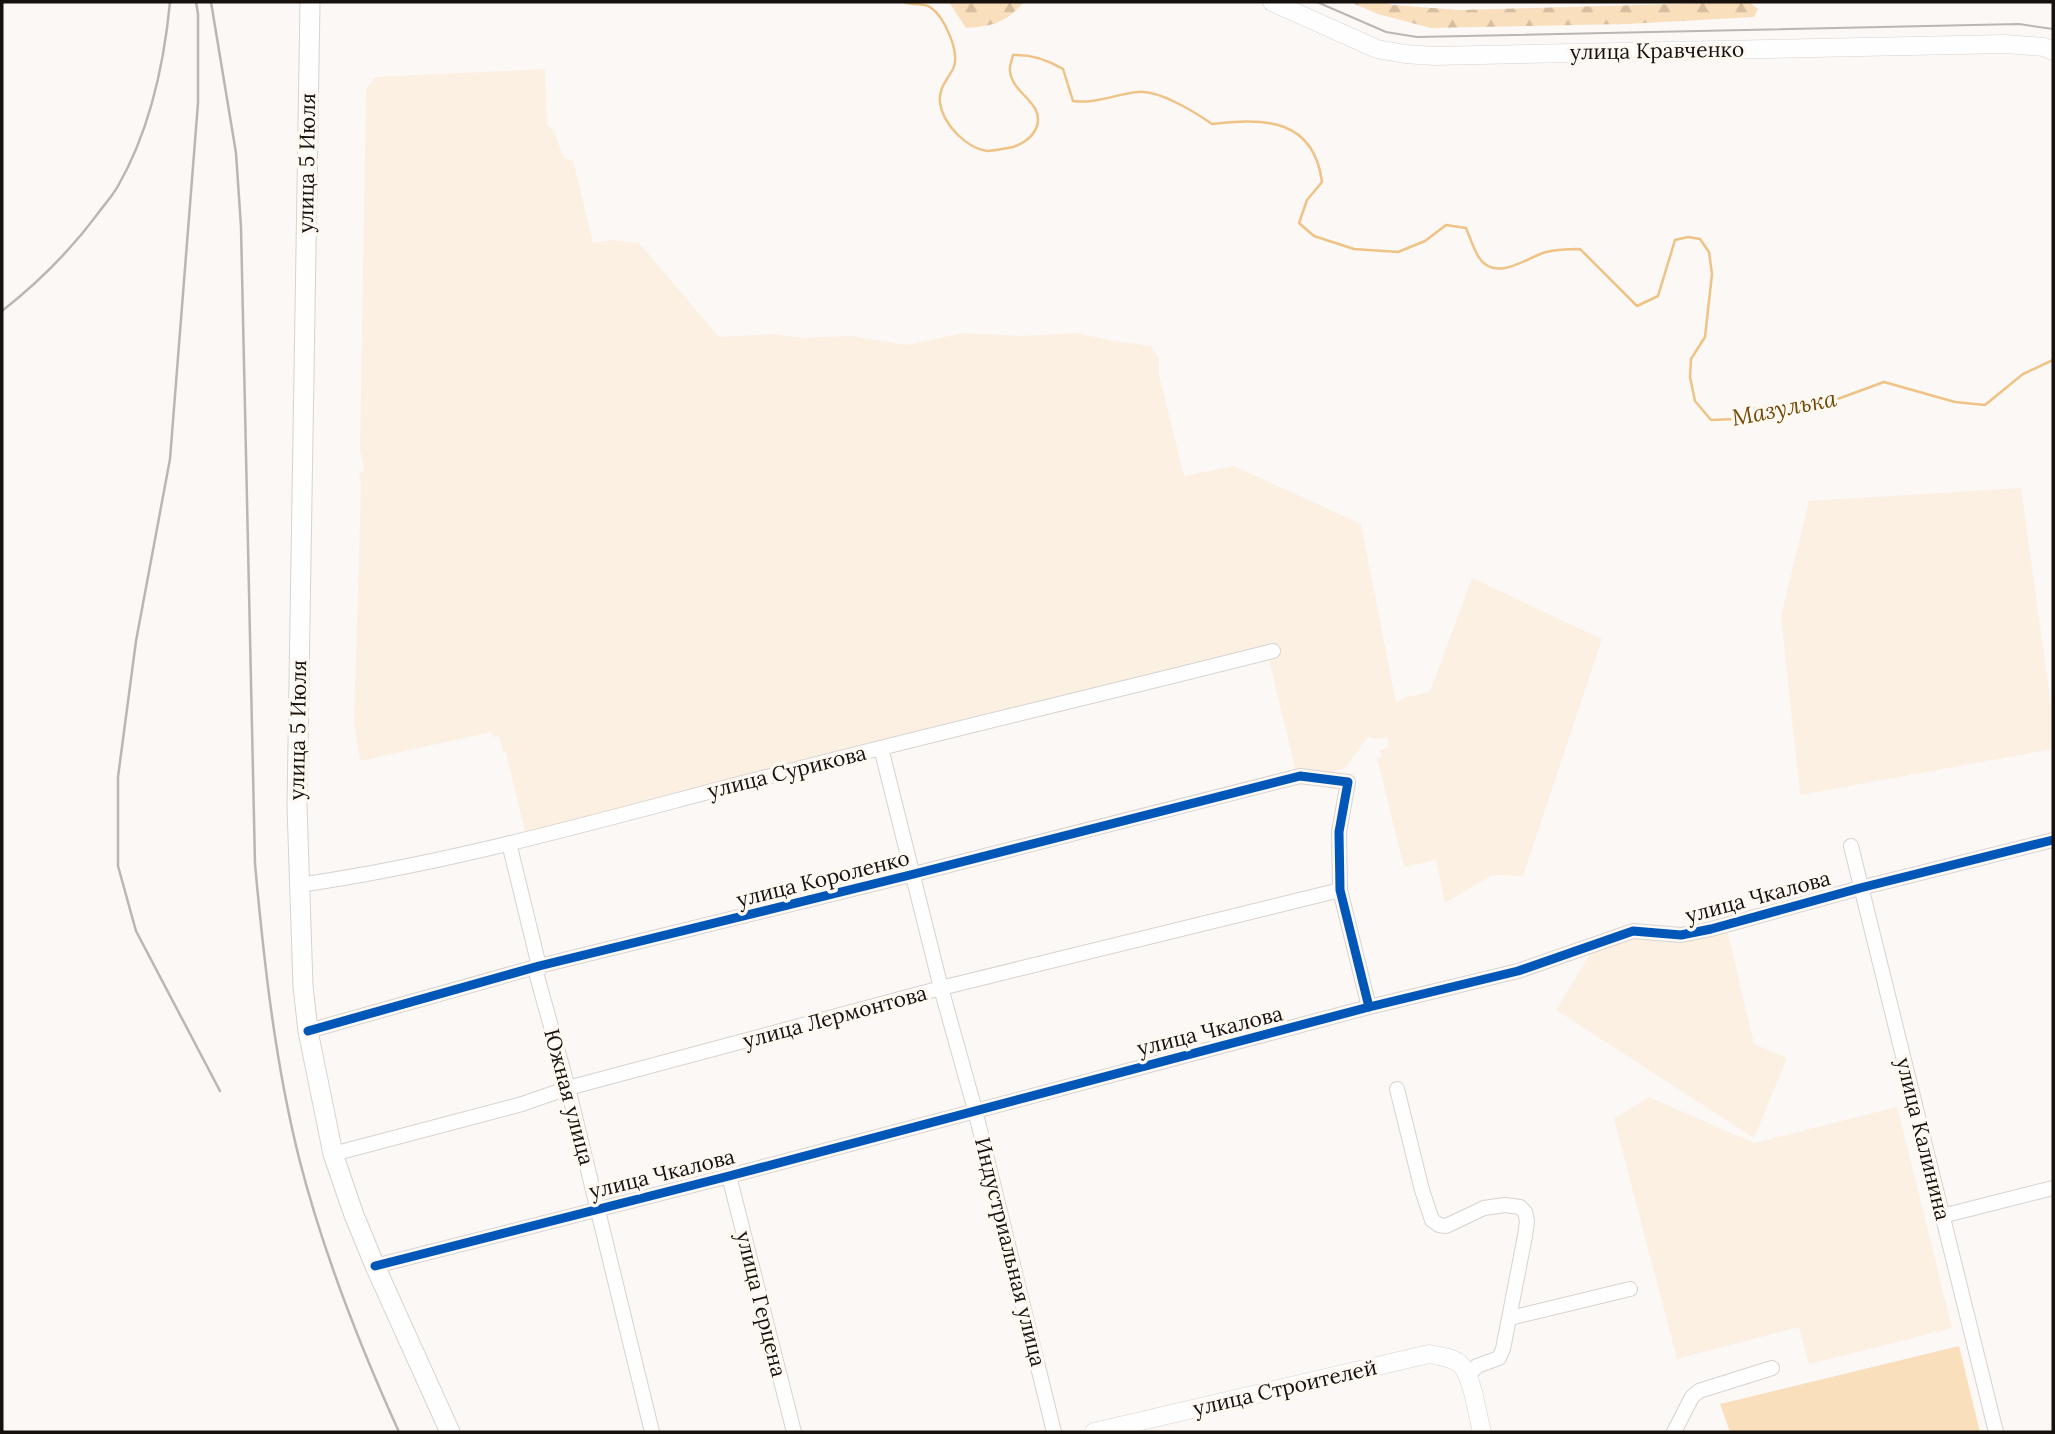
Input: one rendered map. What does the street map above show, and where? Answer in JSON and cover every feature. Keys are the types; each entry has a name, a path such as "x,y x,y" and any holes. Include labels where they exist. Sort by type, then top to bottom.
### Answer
{"highway":[{"name":"улица 5 Июля","path":"310,2 296,806 303,986 308,1031 333,1154 375,1266 450,1432"}],"main road":[{"name":"улица Кравченко","path":"1272,2 1377,49 1415,55 2005,44 2044,47 2053,51"},
{"name":"улица Строителей","path":"1094,1432 1429,1354 1460,1364 1468,1376"},
{"path":"1468,1376 1482,1432"}],"street":[{"name":"улица Сурикова","path":"299,885 341,879 509,844 1273,651"},
{"name":"Индустриальная улица","path":"881,748 941,988 975,1110 1054,1432"},
{"name":"улица Короленко","path":"308,1031 539,966 1300,776 1348,782 1339,832 1340,890"},
{"name":"улица Чкалова","path":"375,1266 729,1176 1369,1007 1518,971 1633,932 1681,935 2053,840"},
{"name":"Южная улица","path":"509,844 539,966 537,976 568,1088 652,1432"},
{"name":"улица Калинина","path":"1851,846 1996,1432"},
{"name":"улица Лермонтова","path":"333,1154 941,988 1340,890"},
{"path":"1340,890 1369,1007"},
{"path":"1396,1089 1432,1220 1446,1226 1485,1208 1505,1205 1520,1207 1525,1212 1525,1236 1510,1318 1499,1358 1478,1366 1468,1376"},
{"name":"улица Герцена","path":"729,1176 794,1432"},
{"path":"1941,1216 2053,1188"},
{"path":"1510,1318 1630,1289"},
{"path":"1674,1432 1692,1397 1699,1391 1772,1368"}],"shaded area":[{"path":"545,69 547,125 554,131 564,159 573,160 593,243 611,240 639,243 719,337 774,334 801,338 851,336 907,345 963,333 1023,336 1076,333 1151,346 1159,359 1159,375 1184,476 1234,466 1361,524 1396,703 1403,698 1430,692 1472,578 1602,639 1523,876 1492,875 1445,903 1436,860 1404,867 1377,758 1382,757 1380,750 1389,747 1387,737 1368,737 1345,768 1332,772 1296,772 1267,651 525,832 506,752 503,752 499,736 493,737 491,732 360,761 354,722 361,484 359,474 364,471 360,450 366,89 375,77"},
{"path":"2021,488 2053,719 2053,749 1800,795 1781,616 1809,501"},
{"path":"1728,933 1754,1044 1787,1058 1754,1138 1556,1010 1592,951 1647,936 1672,941"},
{"path":"1649,1097 1754,1143 1897,1107 1952,1328 1809,1364 1799,1327 1677,1359 1614,1119"}],"green space":[{"path":"949,2 1024,2 1011,15 998,22 966,28"},
{"path":"1350,2 1384,2 1392,5 1459,10 1749,2 1758,9 1754,17 1627,24 1431,28 1378,14"},
{"path":"1959,1346 1980,1432 1730,1432 1720,1404"}],"waterway":[{"name":"Мазулька","path":"904,2 930,7 946,26 953,45 955,62 940,93 942,111 957,134 979,149 989,151 1013,147 1026,141 1035,130 1038,118 1036,111 1016,86 1010,69 1013,55 1026,55 1063,69 1073,101 1147,92 1176,103 1212,124 1250,121 1268,123 1297,134 1309,145 1317,161 1322,182 1307,200 1299,223 1314,236 1354,249 1398,252 1425,241 1446,225 1466,228 1480,259 1487,266 1495,268 1513,266 1546,252 1580,249 1637,306 1658,296 1675,240 1688,237 1700,239 1709,252 1712,274 1705,337 1691,359 1690,377 1695,401 1711,420 1734,419 1750,409 1775,405 1824,404 1884,382 1955,402 1985,405 2023,374 2053,360"}],"tram line":[{"path":"1317,2 1386,32 1417,37 2019,24 2053,29"}],"railway":[{"path":"2,311 29,289 66,252 118,186 139,142 154,97 170,2"},
{"path":"196,2 198,103 170,459 136,641 118,777 118,866 136,931 220,1091"},
{"path":"211,2 236,153 241,227 255,864 271,1012 291,1122 319,1228 356,1331 399,1432"}],"cycle path":[{"path":"308,1031 539,966 1300,776 1348,782 1339,832 1340,890 1369,1007"},
{"path":"375,1266 729,1176 1369,1007 1518,971 1633,931 1681,935 1711,929 1860,888 2053,840"}]}
